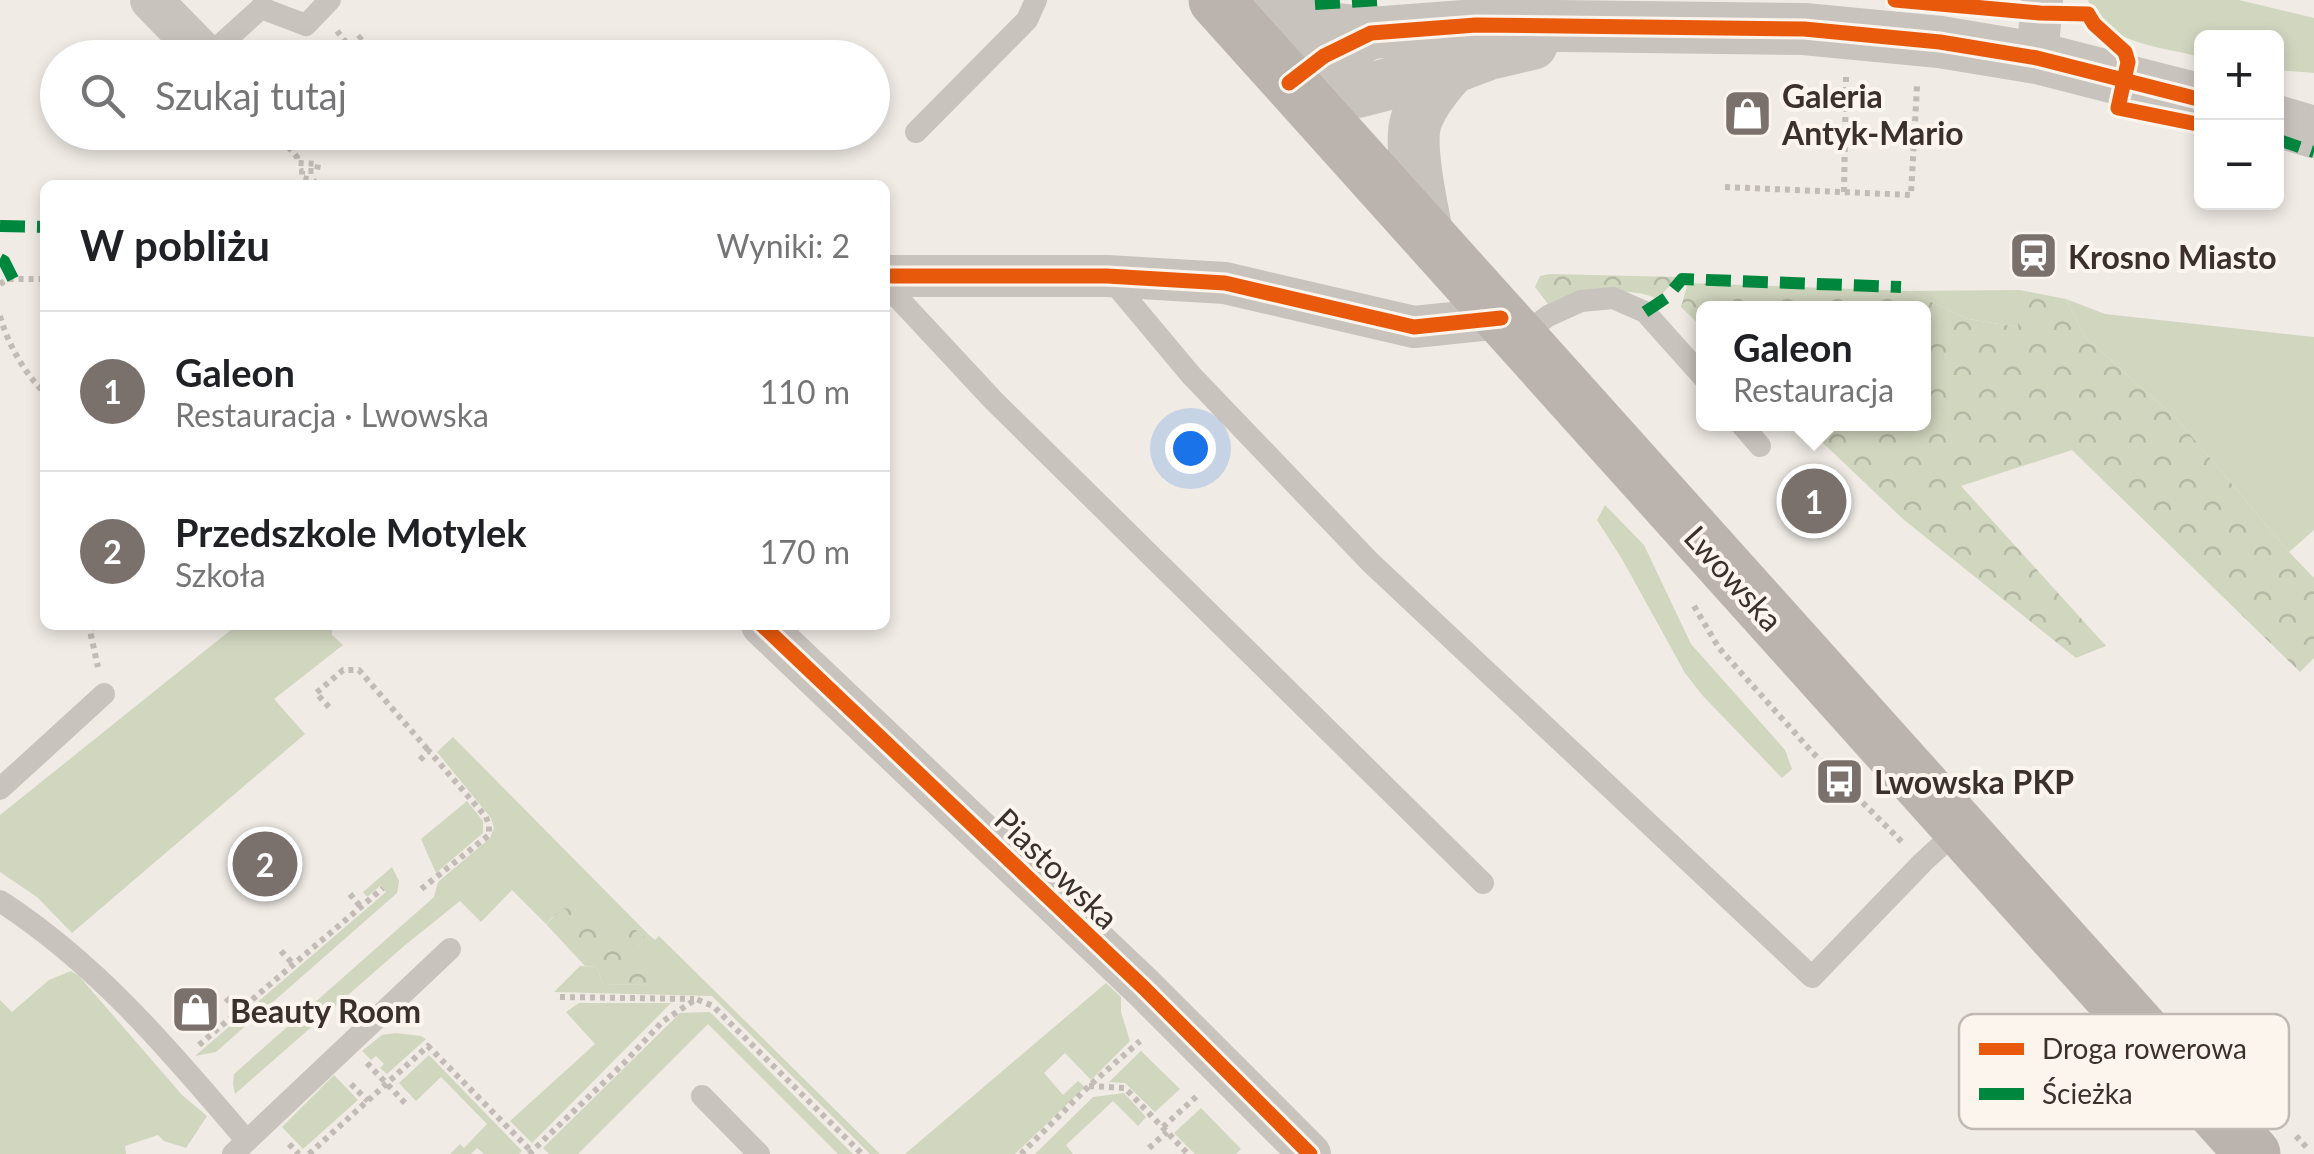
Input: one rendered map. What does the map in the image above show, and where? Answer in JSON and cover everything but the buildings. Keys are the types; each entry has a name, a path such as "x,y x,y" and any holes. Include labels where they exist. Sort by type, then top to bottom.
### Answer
{"main road":[{"name":"Lwowska","path":"1223,8 1959,829 2144,1014"}],"street":[{"path":"152,0 191,40"},
{"path":"2038,58 2042,0"},
{"path":"1223,8 1371,33 1598,14 1804,29 1940,42 2038,58 2194,96"},
{"path":"1289,83 1357,92 1452,68 1598,14"},
{"path":"1289,83 1324,56 1371,33"},
{"path":"1427,232 1415,158 1415,123 1434,88 1452,68"},
{"path":"2284,103 2314,107"},
{"path":"2284,123 2314,132"},
{"path":"890,276 1107,276 1225,283 1414,327 1510,328"},
{"name":"Piastowska","path":"767,630 1144,988 1310,1154"}],"lane":[{"path":"224,40 260,4 306,25 330,0"},
{"path":"916,132 1027,20 1036,0"},
{"path":"1107,276 1191,375 1370,562 1812,977 1959,829"},
{"path":"890,289 994,401 1483,883"},
{"path":"1510,328 1581,301 1612,298 1645,312 1696,369"},
{"path":"1747,431 1760,446"},
{"path":"0,789 104,694"},
{"path":"0,901 91,969 180,1062 240,1148 450,949"},
{"path":"702,1096 759,1154"}],"path":[{"path":"358,40 362,36"},
{"path":"1725,187 1911,196 1917,75 1937,76 1940,42"},
{"path":"1844,192 1846,84"},
{"path":"292,150 298,163 318,164 317,172 302,172 302,178 312,180"},
{"path":"0,284 8,279 40,279"},
{"path":"0,316 11,345 40,388"},
{"path":"0,341 11,345"},
{"path":"91,630 104,694"},
{"path":"329,708 316,692 344,670 359,670 486,817 488,834 420,890"},
{"path":"420,760 430,751"},
{"path":"180,1062 383,888"},
{"path":"350,894 361,908"},
{"path":"282,951 294,965"},
{"path":"226,998 238,1012"},
{"path":"560,998 696,999 713,1006 862,1154"},
{"path":"312,1153 428,1046 534,1152 662,1022 696,999"},
{"path":"1022,1154 1089,1086 1143,1039"},
{"path":"349,1044 406,1104"},
{"path":"1089,1086 1126,1088 1188,1154"},
{"path":"1149,1148 1200,1093"},
{"path":"2270,1140 2308,1150"}],"green space":[{"path":"2088,0 2239,0 2314,18 2314,73 2284,71 2284,30 2194,30 2194,55 2120,35 2096,15"},
{"path":"1540,276 1678,277 1657,299 1617,292 1548,304 1535,287"},
{"path":"1688,283 1908,291 1929,301 1696,301 1696,321 1681,307"},
{"path":"2019,290 2019,327 1968,319 1908,291"},
{"path":"2019,290 2066,299 2085,337 2178,420 2314,578 2314,658 2300,672 2072,450 1961,486 2106,646 2076,658 1903,519 1810,431 1931,431 1931,302 1968,319 2018,327"},
{"path":"2066,299 2105,314 2314,337 2314,530 2289,552 2178,420 2085,337"},
{"path":"1605,505 1644,545 1691,644 1785,750 1792,769 1782,778 1685,673 1597,520"},
{"path":"231,630 332,630 343,645 274,699 305,734 72,933 37,897 0,872 0,815"},
{"path":"453,737 649,935 655,940 659,936 880,1154 870,1154 712,996 554,992 580,966 597,967 603,985 648,984 637,956 637,948 646,938 636,930 607,930 552,917 546,924 512,890 481,922 460,901 235,1094 234,1074 434,897 438,882 490,838 494,828 491,818 437,752"},
{"path":"467,801 483,821 483,833 436,873 421,839"},
{"path":"392,867 399,881 397,893 216,1052 195,1056 386,892 381,885 367,897 363,892"},
{"path":"596,906 607,929 636,930 646,938 637,948 637,956 649,956 662,973 658,980 648,984 603,985 597,967 585,966 546,924 561,909"},
{"path":"71,971 182,1095 207,1116 186,1148 158,1135 125,1146 126,1154 0,1154 0,1000 12,1012 49,980"},
{"path":"1106,983 1121,997 1121,1012 1130,1041 1091,1080 1065,1053 1044,1073 1063,1095 1078,1081 1085,1087 1015,1154 905,1154"},
{"path":"579,1003 671,1003 532,1143 510,1121 595,1044 566,1012"},
{"path":"710,1012 853,1154 838,1154 708,1024 578,1154 549,1154 543,1148 680,1013"},
{"path":"396,1033 426,1039 387,1074 376,1056 371,1060 362,1051 382,1035"},
{"path":"1141,1051 1180,1089 1155,1112 1125,1083 1109,1082"},
{"path":"429,1055 522,1151 519,1154 484,1154 477,1148 471,1154 450,1154 460,1144 464,1148 487,1124 441,1077 416,1101 399,1083"},
{"path":"334,1075 358,1100 303,1149 282,1127"},
{"path":"1124,1093 1146,1117 1138,1126 1113,1101 1066,1145 1073,1154 1035,1154 1093,1097"},
{"path":"1201,1108 1241,1149 1236,1154 1195,1154 1174,1133"}],"marked path":[{"path":"1315,4 1381,0"},
{"path":"2284,142 2314,152"},
{"path":"0,226 40,227"},
{"path":"0,259 13,279"},
{"path":"1645,312 1666,298 1682,279 1901,287"}],"cycle path":[{"path":"1895,0 2088,14 2125,52 2128,62 2118,108 2194,123"},
{"path":"1289,83 1324,56 1371,33 1476,25 1804,29 1940,42 2037,58 2194,98"},
{"path":"890,276 1107,276 1225,283 1414,327 1501,318"},
{"path":"767,630 1144,988 1310,1154"}],"place":[{"name":"Galeria Antyk-Mario","path":"1747,113"},
{"name":"Krosno Miasto","path":"2033,256"},
{"name":"Galeon","path":"1814,501"},
{"name":"Lwowska PKP","path":"1839,781"},
{"name":"Przedszkole Motylek","path":"265,864"},
{"name":"Beauty Room","path":"195,1010"}]}
